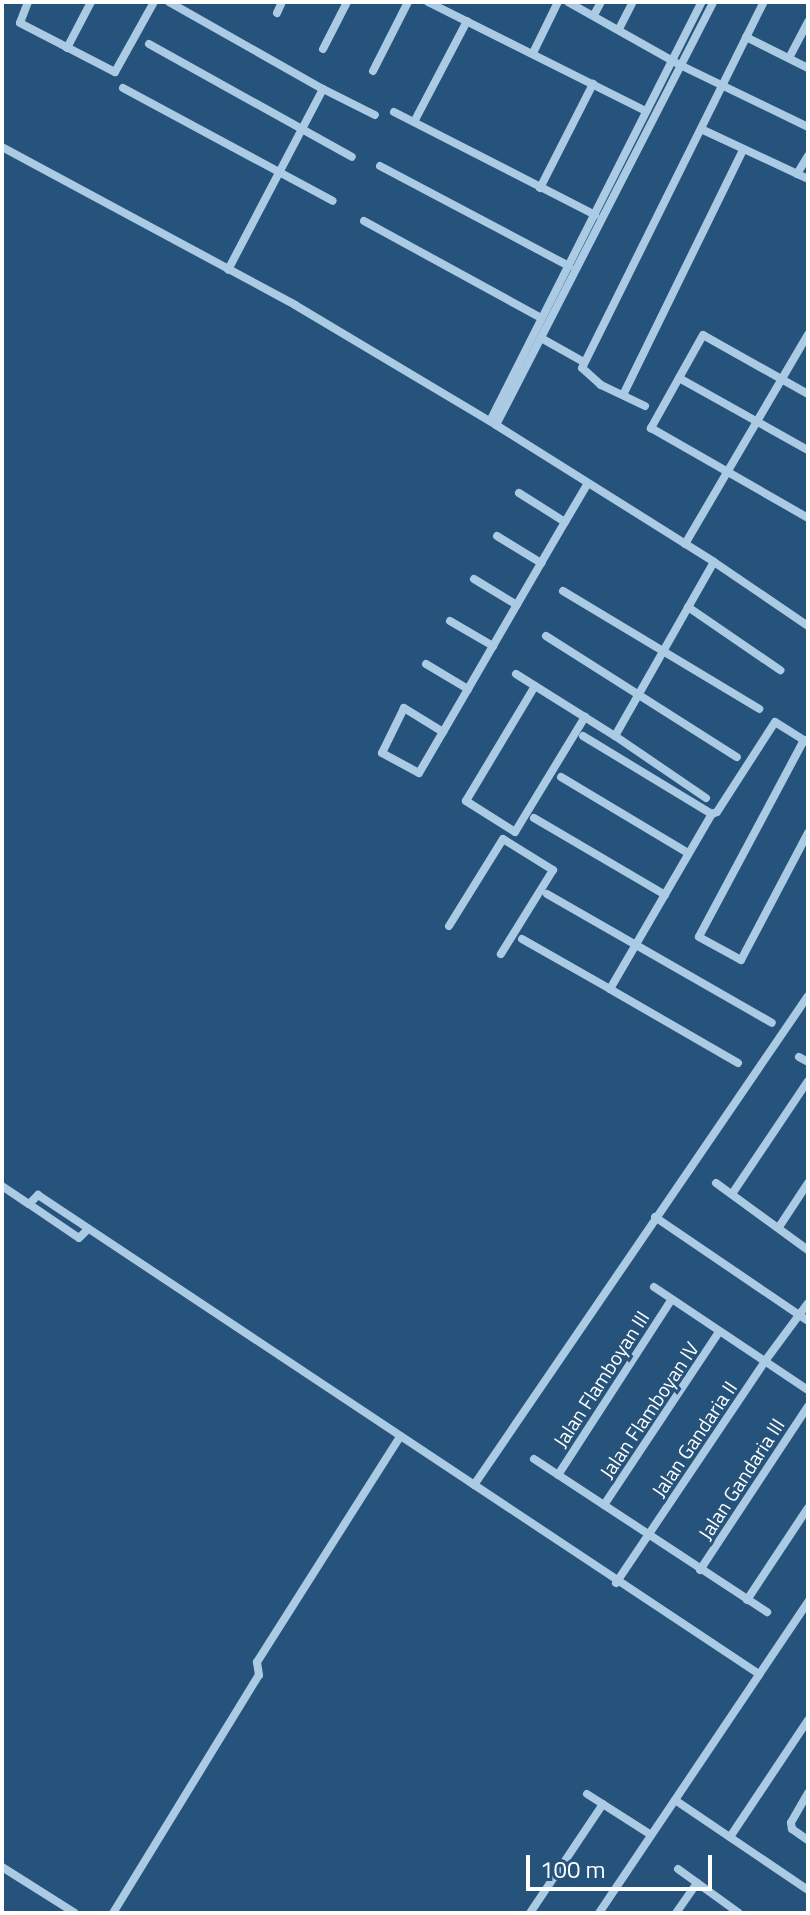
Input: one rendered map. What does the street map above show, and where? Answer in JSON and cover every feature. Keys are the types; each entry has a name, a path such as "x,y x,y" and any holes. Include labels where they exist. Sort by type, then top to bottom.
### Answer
{"street":[{"path":"28,2 20,23 115,72 154,2"},
{"path":"67,48 91,2"},
{"path":"169,2 375,115"},
{"path":"277,13 282,2"},
{"path":"323,49 347,2"},
{"path":"373,71 408,2"},
{"path":"428,2 646,111"},
{"path":"533,53 558,2"},
{"path":"568,2 676,63 808,127"},
{"path":"594,15 601,2"},
{"path":"619,29 633,2"},
{"path":"493,423 541,338 676,63 702,2"},
{"path":"513,385 541,318 646,111 713,2"},
{"path":"645,406 584,373 584,362 764,2"},
{"path":"414,122 467,21"},
{"path":"789,58 808,22"},
{"path":"746,37 808,68"},
{"path":"149,44 352,157"},
{"path":"540,188 593,84"},
{"path":"123,88 333,201"},
{"path":"228,270 323,89"},
{"path":"394,112 595,215"},
{"path":"701,129 808,179"},
{"path":"2,147 228,270 493,423 714,562 808,626"},
{"path":"623,395 743,150"},
{"path":"797,174 808,156"},
{"path":"380,166 569,266"},
{"path":"364,221 541,318"},
{"path":"808,394 703,335 651,428 808,518"},
{"path":"685,544 807,337"},
{"path":"541,338 584,362"},
{"path":"679,378 808,450"},
{"path":"443,732 404,708 382,753 419,773 443,732 493,646 517,605 541,563 588,483"},
{"path":"519,493 565,522"},
{"path":"497,536 541,563"},
{"path":"615,736 714,562"},
{"path":"474,579 517,605"},
{"path":"563,591 664,649 759,709"},
{"path":"688,607 780,670"},
{"path":"450,621 493,646"},
{"path":"546,636 737,757"},
{"path":"426,664 468,689"},
{"path":"516,674 706,798"},
{"path":"515,832 466,801 535,686"},
{"path":"449,926 503,839 515,832 585,717"},
{"path":"610,989 712,814 717,812 775,722 806,742 699,937 741,960 808,833"},
{"path":"583,736 712,814"},
{"path":"561,777 688,853"},
{"path":"534,818 665,895"},
{"path":"501,954 553,870 503,839"},
{"path":"547,894 772,1023"},
{"path":"522,939 738,1063"},
{"path":"474,1485 808,997"},
{"path":"799,1057 808,1062"},
{"path":"732,1194 808,1081"},
{"path":"716,1183 808,1250"},
{"path":"779,1227 808,1183"},
{"path":"2,1186 29,1204 38,1195 616,1583 759,1674"},
{"path":"655,1217 808,1321"},
{"path":"654,1287 808,1390"},
{"name":"Jalan Flamboyan III","path":"558,1475 671,1300"},
{"name":"Jalan Gandaria II","path":"616,1583 765,1361 808,1303"},
{"name":"Jalan Flamboyan IV","path":"604,1505 719,1332"},
{"name":"Jalan Gandaria III","path":"700,1570 808,1406"},
{"path":"113,1913 259,1675 257,1662 400,1437"},
{"path":"534,1459 767,1612"},
{"path":"747,1600 808,1508"},
{"path":"599,1913 808,1602"},
{"path":"730,1837 808,1720"},
{"path":"808,1793 791,1823 792,1829 808,1840"},
{"path":"587,1794 651,1835"},
{"path":"675,1800 808,1890"},
{"path":"530,1913 603,1804"},
{"path":"2,1867 75,1913"},
{"path":"678,1869 739,1913"},
{"path":"676,1913 697,1883"}]}
